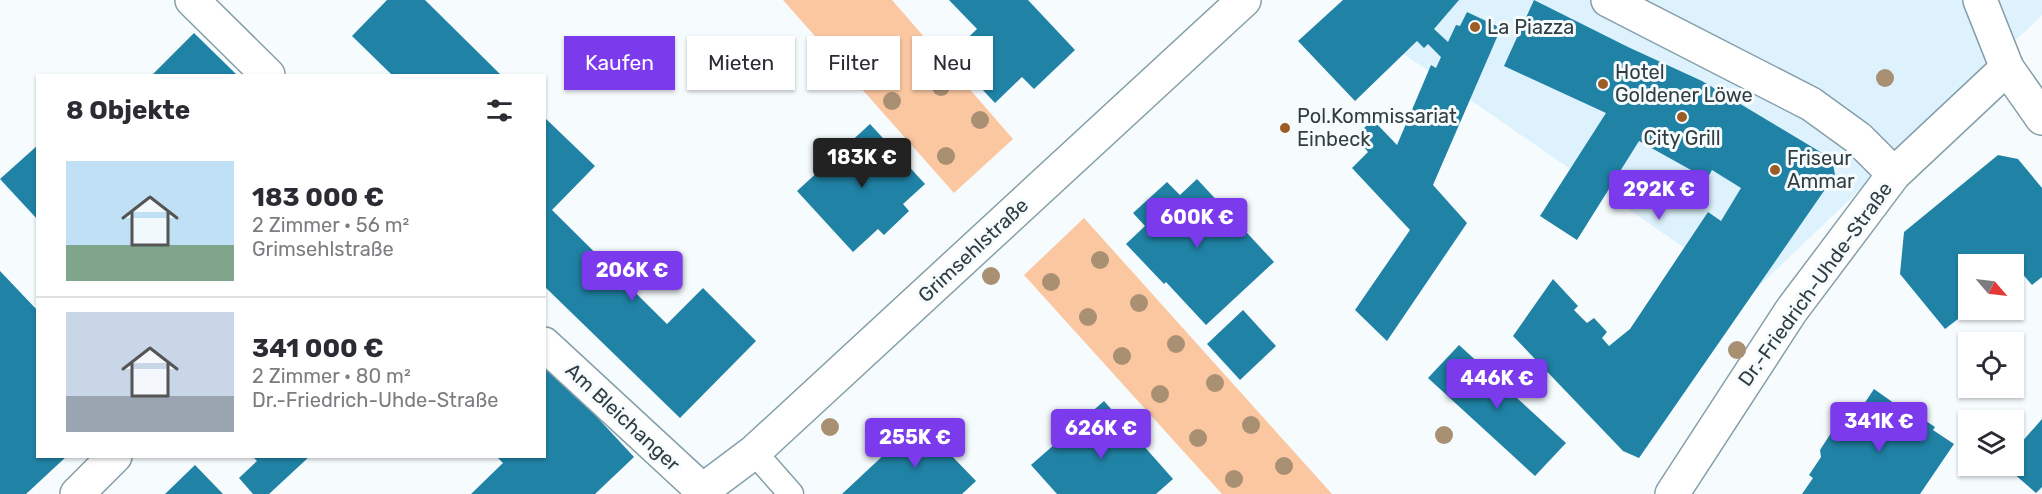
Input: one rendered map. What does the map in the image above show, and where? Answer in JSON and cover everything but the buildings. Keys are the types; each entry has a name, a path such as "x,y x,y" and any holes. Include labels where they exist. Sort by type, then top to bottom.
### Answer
{"street":[{"path":"192,0 267,74"},
{"name":"Grimsehlstraße","path":"700,492 754,452 1244,0"},
{"path":"1608,0 1811,104 1858,138 1894,174"},
{"path":"1980,0 2007,68 2042,118"},
{"name":"Dr.-Friedrich-Uhde-Straße","path":"1672,494 1791,311 1894,174 2007,68"},
{"name":"Am Bleichanger","path":"546,346 700,492"},
{"path":"78,494 113,458"}],"lane":[{"path":"754,452 790,494"}],"shaded area":[{"path":"783,0 892,0 923,36 912,36 912,90 970,90 1013,139 954,193 863,90 900,90 900,36 815,36"},
{"path":"1374,0 2042,0 2042,15 1751,294 1362,25"},
{"path":"1084,218 1332,494 1222,494 1024,275"}],"place":[{"name":"La Piazza","path":"1475,27"},
{"name":"Hotel Goldener Löwe","path":"1603,84"},
{"name":"City Grill","path":"1682,117"},
{"name":"Pol.Kommissariat Einbeck","path":"1285,128"},
{"name":"Friseur Ammar","path":"1775,170"}]}
